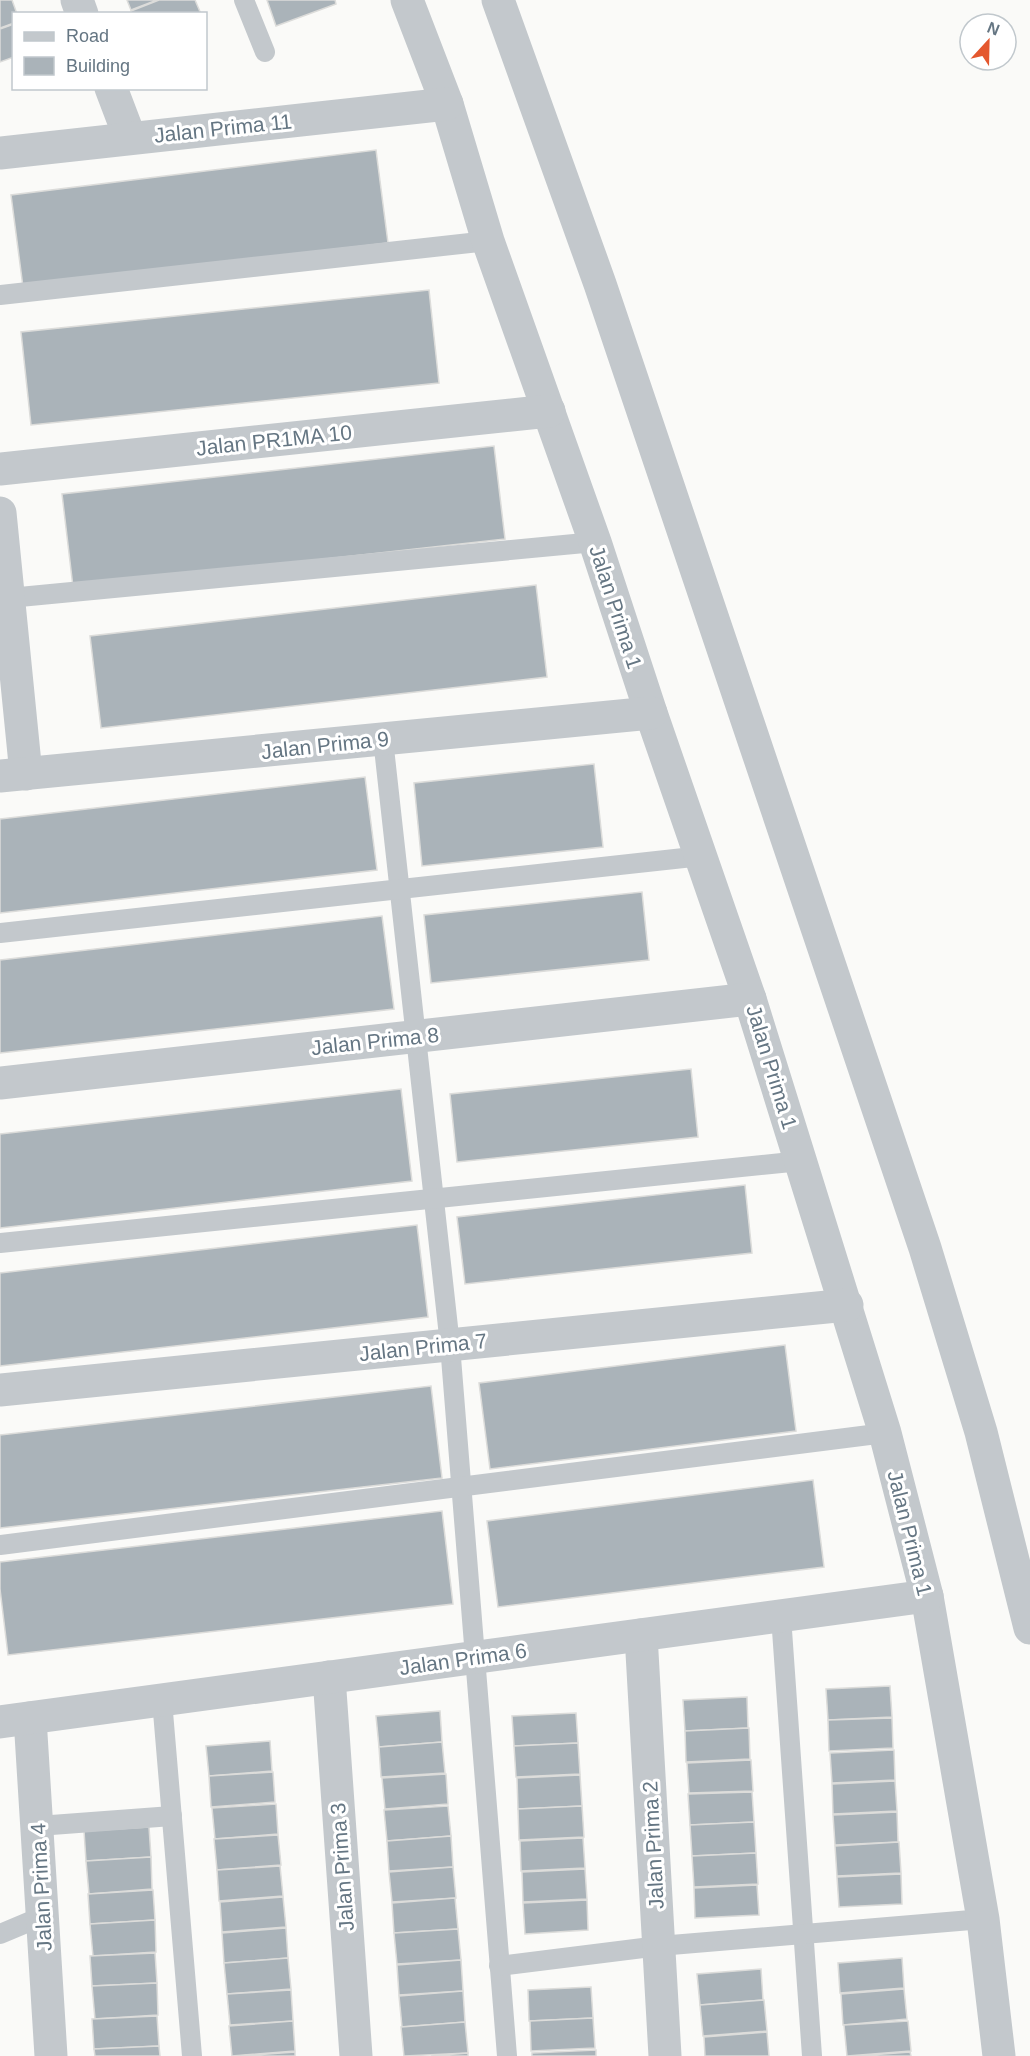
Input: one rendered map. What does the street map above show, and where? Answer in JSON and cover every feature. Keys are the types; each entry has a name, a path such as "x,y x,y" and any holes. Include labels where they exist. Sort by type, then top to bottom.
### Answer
{"street":[{"name":"Jalan Prima 1","path":"407,0 447,104 488,241 595,542 651,713 750,999 885,1433 927,1596 983,1919 999,2056"},
{"path":"498,0 600,284 925,1248 981,1432 1030,1628"},
{"path":"112,90 130,138"},
{"name":"Jalan Prima 11","path":"0,153 447,104"},
{"name":"Jalan PR1MA 10","path":"0,469 549,411"},
{"path":"0,513 9,598 13,775"},
{"name":"Jalan Prima 9","path":"13,775 651,713"},
{"name":"Jalan Prima 8","path":"0,1083 750,999"},
{"name":"Jalan Prima 7","path":"0,1390 847,1305"},
{"name":"Jalan Prima 6","path":"15,1720 927,1596"},
{"name":"Jalan Prima 2","path":"641,1635 665,2056"},
{"name":"Jalan Prima 3","path":"329,1677 356,2056"},
{"name":"Jalan Prima 4","path":"15,1720 38,1826 51,2056"}],"lane":[{"path":"243,0 265,52"},
{"path":"0,295 488,241"},
{"path":"9,598 595,542"},
{"path":"383,739 450,1345 507,2056"},
{"path":"0,933 702,856"},
{"path":"0,1243 801,1161"},
{"path":"0,1545 885,1433"},
{"path":"781,1616 812,2056"},
{"path":"162,1700 192,2056"},
{"path":"38,1826 172,1816"},
{"path":"0,1934 43,1916"},
{"path":"499,1966 659,1946 983,1919"}],"building":[{"path":"0,0 12,0 16,12 12,12 12,24 0,28"},
{"path":"127,0 157,0 131,10"},
{"path":"159,0 195,0 200,12 131,12"},
{"path":"267,0 335,0 336,4 276,26"},
{"path":"12,25 12,58 0,62 0,29"},
{"path":"376,150 388,243 23,287 11,195"},
{"path":"429,290 439,383 31,425 21,332"},
{"path":"494,446 505,539 73,587 62,494"},
{"path":"536,585 547,677 101,728 90,636"},
{"path":"594,764 603,847 422,866 414,783"},
{"path":"365,777 377,870 0,913 0,819"},
{"path":"642,892 649,960 431,983 424,915"},
{"path":"382,916 394,1009 0,1053 0,960"},
{"path":"691,1069 698,1137 457,1162 450,1094"},
{"path":"401,1089 412,1181 0,1228 0,1134"},
{"path":"745,1185 752,1253 465,1284 457,1217"},
{"path":"417,1225 428,1317 0,1366 0,1273"},
{"path":"785,1345 796,1431 490,1469 479,1383"},
{"path":"431,1386 442,1478 0,1528 0,1435"},
{"path":"813,1480 824,1567 498,1607 487,1521"},
{"path":"442,1511 453,1604 8,1655 0,1589 0,1562"},
{"path":"890,1686 892,1717 828,1720 826,1689"},
{"path":"747,1697 748,1728 685,1731 683,1700"},
{"path":"440,1711 442,1742 379,1747 376,1716"},
{"path":"576,1713 578,1743 514,1746 512,1716"},
{"path":"892,1718 893,1748 829,1751 828,1720"},
{"path":"749,1728 750,1759 686,1762 685,1731"},
{"path":"270,1741 272,1771 209,1776 206,1746"},
{"path":"442,1742 445,1773 381,1777 379,1747"},
{"path":"578,1743 580,1774 516,1777 514,1746"},
{"path":"894,1750 895,1780 832,1783 830,1753"},
{"path":"751,1760 753,1791 689,1793 687,1763"},
{"path":"273,1772 275,1802 211,1807 209,1776"},
{"path":"446,1774 448,1804 385,1809 382,1778"},
{"path":"580,1775 582,1806 518,1809 517,1778"},
{"path":"895,1781 897,1811 833,1814 832,1784"},
{"path":"752,1792 754,1822 690,1825 688,1794"},
{"path":"276,1804 278,1834 215,1839 212,1808"},
{"path":"448,1806 451,1836 387,1841 384,1810"},
{"path":"582,1806 584,1837 519,1840 518,1809"},
{"path":"897,1812 898,1842 835,1845 833,1815"},
{"path":"754,1822 756,1853 692,1856 690,1825"},
{"path":"149,1827 151,1857 86,1861 84,1831"},
{"path":"278,1835 281,1865 217,1870 214,1839"},
{"path":"451,1836 453,1867 389,1871 387,1841"},
{"path":"583,1838 585,1868 521,1871 520,1841"},
{"path":"899,1842 901,1873 837,1876 835,1846"},
{"path":"756,1853 758,1884 694,1887 692,1856"},
{"path":"151,1857 152,1889 89,1894 86,1861"},
{"path":"280,1866 283,1896 219,1901 217,1870"},
{"path":"453,1867 456,1898 392,1902 389,1872"},
{"path":"585,1869 587,1899 523,1902 522,1872"},
{"path":"901,1874 902,1904 839,1907 837,1877"},
{"path":"757,1885 759,1915 695,1918 694,1888"},
{"path":"153,1890 155,1920 90,1924 88,1894"},
{"path":"283,1897 286,1927 222,1932 220,1902"},
{"path":"455,1898 458,1929 394,1933 392,1903"},
{"path":"587,1900 588,1930 525,1934 523,1903"},
{"path":"155,1920 156,1952 93,1956 90,1924"},
{"path":"286,1928 288,1958 224,1963 222,1933"},
{"path":"458,1929 461,1960 397,1964 394,1933"},
{"path":"155,1953 157,1983 92,1986 90,1956"},
{"path":"288,1958 291,1989 227,1994 224,1963"},
{"path":"902,1958 904,1988 840,1993 838,1963"},
{"path":"461,1960 463,1991 399,1995 397,1965"},
{"path":"761,1969 763,2000 700,2005 697,1974"},
{"path":"157,1983 158,2015 95,2019 92,1986"},
{"path":"591,1987 593,2018 529,2021 528,1990"},
{"path":"904,1989 907,2019 843,2025 841,1994"},
{"path":"291,1990 293,2021 230,2025 227,1994"},
{"path":"463,1991 465,2022 402,2027 399,1996"},
{"path":"764,2000 767,2031 703,2036 700,2005"},
{"path":"157,2016 159,2046 94,2049 92,2019"},
{"path":"593,2018 595,2048 531,2051 530,2021"},
{"path":"293,2021 295,2051 232,2056 229,2026"},
{"path":"908,2021 911,2051 847,2056 844,2025"},
{"path":"465,2022 468,2053 404,2056 401,2027"},
{"path":"767,2032 769,2056 705,2056 704,2037"},
{"path":"159,2046 160,2056 95,2056 94,2049"},
{"path":"596,2050 596,2056 532,2056 532,2053"},
{"path":"295,2052 295,2056 238,2056"},
{"path":"910,2052 911,2056 857,2056"},
{"path":"468,2053 468,2056 431,2056"}]}
